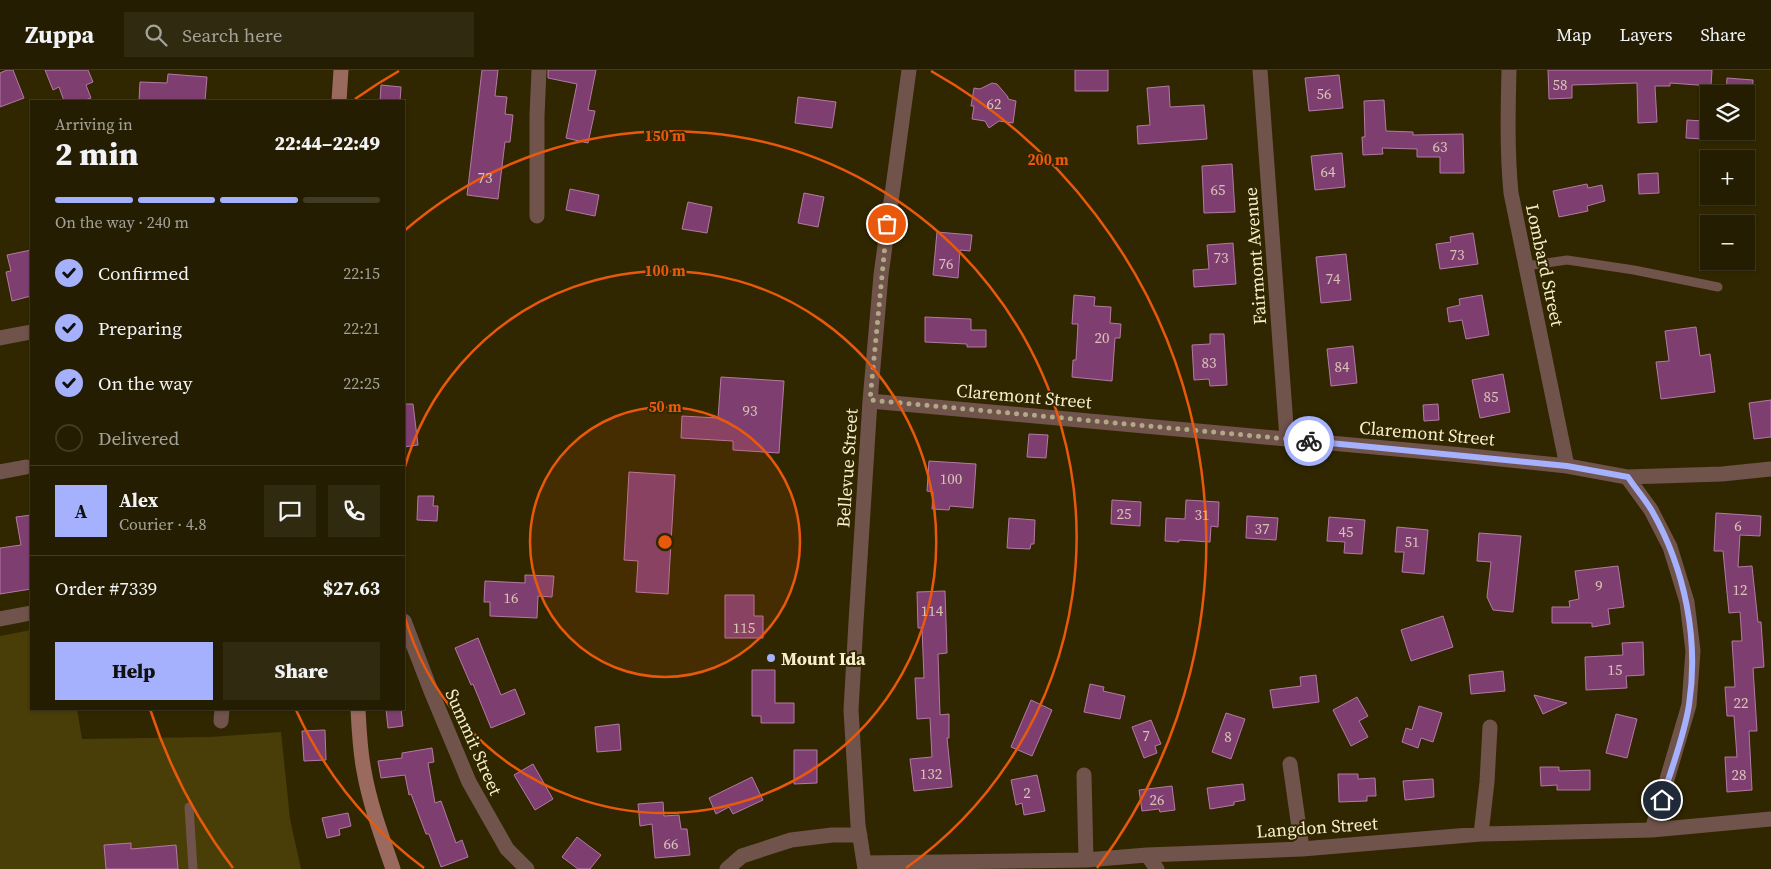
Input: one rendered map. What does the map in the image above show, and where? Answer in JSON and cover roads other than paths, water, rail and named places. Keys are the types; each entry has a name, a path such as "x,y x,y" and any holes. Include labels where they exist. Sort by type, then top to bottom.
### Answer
{"main road":[{"path":"339,100 341,70"},
{"path":"358,710 364,772 377,822 393,869"}],"street":[{"path":"537,216 539,70"},
{"name":"Bellevue Street","path":"865,866 860,835 851,710 870,400 885,241 909,70"},
{"name":"Fairmont Avenue","path":"1260,70 1287,439"},
{"name":"Lombard Street","path":"1509,70 1508,164 1512,193 1567,466"},
{"path":"0,338 30,332"},
{"name":"Claremont Street","path":"870,400 1567,466 1628,477 1722,474 1771,468"},
{"path":"0,472 26,467"},
{"path":"1628,477 1651,510 1670,547 1687,602 1692,651 1689,705 1652,830"},
{"path":"0,619 30,613"},
{"name":"Summit Street","path":"405,624 469,782 507,849 527,869"},
{"path":"1481,834 1487,782 1490,727"},
{"path":"1290,764 1302,849"},
{"path":"1084,775 1086,860"},
{"name":"Langdon Street","path":"865,866 1086,860 1147,855 1302,849 1481,834 1652,830 1771,820"},
{"path":"727,869 742,856 791,840 832,835 860,835"},
{"path":"1147,855 1157,869"}],"lane":[{"path":"1526,266 1567,260 1634,270 1718,287"},
{"path":"189,807 193,869"}],"place":[{"name":"Mount Ida","path":"771,658"}]}
